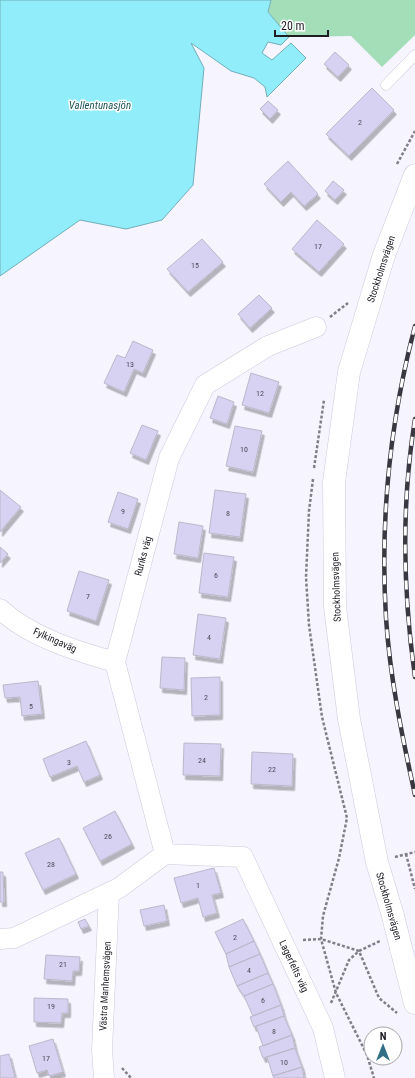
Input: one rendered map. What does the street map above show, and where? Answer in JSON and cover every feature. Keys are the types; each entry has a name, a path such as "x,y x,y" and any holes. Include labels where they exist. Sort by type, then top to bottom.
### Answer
{"main road":[{"name":"Stockholmsvägen","path":"406,1008 391,944 392,916 377,862 348,712 335,607 334,482 349,372 384,255 415,175"}],"street":[{"name":"Ruriks väg","path":"165,854 115,662 169,458 204,385 268,346 316,328"},
{"name":"Fylkingaväg","path":"0,609 12,620 70,649 115,662"},
{"name":"Lagerfelts väg","path":"165,854 243,857 321,1022 335,1078"},
{"path":"0,939 14,938 119,888 165,854"},
{"name":"Västra Manhemsvägen","path":"104,1078 102,1050 109,893"}],"lane":[{"path":"386,85 415,55"}],"path":[{"path":"316,328 350,301"},
{"path":"406,854 415,889"},
{"path":"282,941 321,939 359,951 379,998 406,1008"},
{"path":"321,1022 336,993 349,960 359,951 391,944"}],"green space":[{"path":"271,0 415,0 415,35 382,67 351,36 289,37 268,12"}],"water":[{"name":"Vallentunasjön","path":"0,0 271,0 268,12 289,37 281,45 268,42 262,53 272,60 291,43 306,58 267,97 265,87 254,78 231,71 191,43 204,68 193,185 162,220 126,229 80,220 0,276"}],"building":[{"path":"335,52 349,65 338,77 324,64"},
{"path":"372,88 394,110 349,156 326,134"},
{"path":"268,101 278,110 270,119 260,109"},
{"path":"288,161 318,194 304,206 291,192 281,202 264,184"},
{"path":"333,181 344,190 335,200 325,191"},
{"path":"317,220 344,244 319,272 292,249"},
{"path":"202,239 223,262 188,292 167,269"},
{"path":"259,295 272,308 250,328 238,314"},
{"path":"133,341 153,350 143,373 134,369 124,392 104,383 117,355 125,358"},
{"path":"251,373 279,382 269,413 242,405"},
{"path":"218,396 234,402 227,424 210,418"},
{"path":"142,425 158,431 146,460 130,453"},
{"path":"235,426 262,431 253,472 226,466"},
{"path":"0,490 21,507 0,532"},
{"path":"215,490 246,494 240,537 209,533"},
{"path":"118,492 138,499 128,529 108,522"},
{"path":"179,522 203,526 198,558 174,554"},
{"path":"0,547 8,554 0,563"},
{"path":"204,553 234,557 228,597 199,593"},
{"path":"79,571 109,580 96,621 67,611"},
{"path":"198,614 226,618 220,659 193,655"},
{"path":"162,657 185,658 184,690 160,688"},
{"path":"220,677 220,715 192,716 191,678"},
{"path":"38,681 42,714 22,716 20,697 5,698 3,685"},
{"path":"86,741 100,775 84,782 77,766 50,777 43,759"},
{"path":"184,743 221,744 220,776 183,775"},
{"path":"252,752 293,754 292,786 251,784"},
{"path":"115,811 132,844 100,861 83,828"},
{"path":"59,838 76,874 43,890 25,853"},
{"path":"214,868 221,893 212,895 217,913 203,917 198,898 181,903 174,878"},
{"path":"0,872 3,872 4,902 0,902"},
{"path":"164,905 167,921 144,926 140,910"},
{"path":"85,919 89,926 81,929 78,922"},
{"path":"243,919 254,941 226,954 215,932"},
{"path":"254,941 260,954 229,967 226,954"},
{"path":"260,954 268,973 237,986 229,967"},
{"path":"46,955 80,957 79,971 73,971 72,981 44,979"},
{"path":"268,973 273,984 244,996 237,986"},
{"path":"273,984 281,1005 253,1016 244,996"},
{"path":"34,998 68,999 68,1013 62,1013 61,1023 34,1022"},
{"path":"281,1005 284,1016 254,1027 250,1017"},
{"path":"284,1016 292,1035 263,1046 256,1026"},
{"path":"292,1035 295,1048 263,1058 259,1047"},
{"path":"53,1039 63,1072 49,1076 47,1070 37,1073 29,1046"},
{"path":"295,1048 302,1067 273,1076 267,1057"},
{"path":"9,1054 15,1078 0,1078 0,1056"},
{"path":"302,1067 304,1078 274,1078 273,1076"}],"railway":[{"path":"415,326 406,362 393,434 384,544 384,581 390,663 401,729 415,795"},
{"path":"415,419 407,484 405,548 408,613 415,677"}]}
